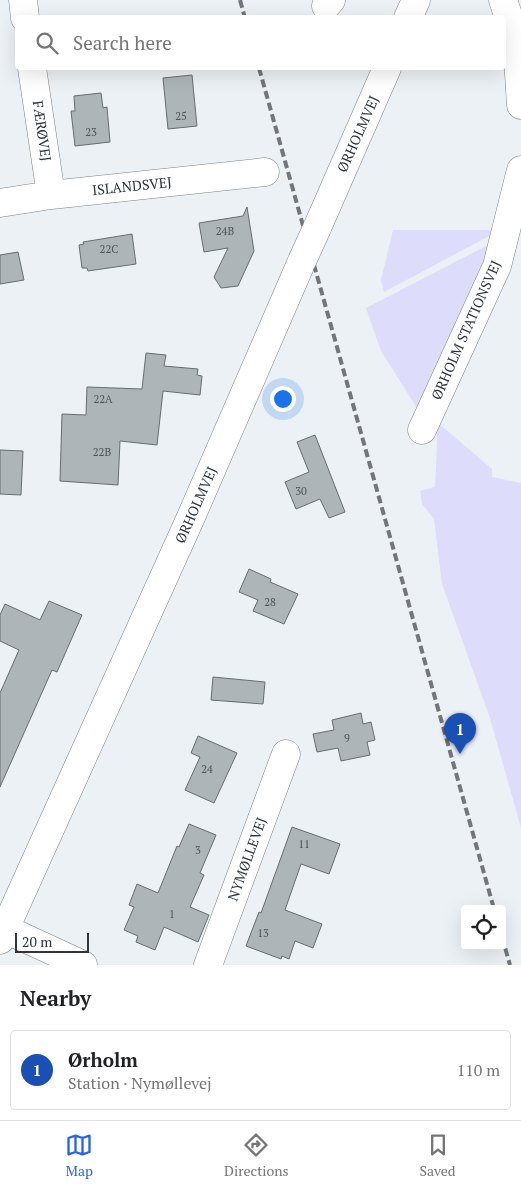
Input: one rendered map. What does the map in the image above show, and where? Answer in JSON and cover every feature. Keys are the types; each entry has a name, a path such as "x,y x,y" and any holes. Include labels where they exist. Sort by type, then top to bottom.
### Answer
{"street":[{"path":"23,0 25,15"},
{"path":"409,15 416,0"},
{"path":"503,0 517,42 521,105"},
{"name":"FÆRØVEJ","path":"32,70 51,195"},
{"name":"ØRHOLMVEJ","path":"3,935 191,517 385,70"},
{"name":"ØRHOLM STATIONSVEJ","path":"422,430 514,223 521,170"},
{"name":"ISLANDSVEJ","path":"0,203 51,195 265,172"},
{"name":"NYMØLLEVEJ","path":"208,965 286,754"},
{"path":"3,935 83,965"}],"shaded area":[{"path":"393,230 493,230 493,234 384,292 381,280"},
{"path":"492,243 436,372 417,408 381,351 366,308"},
{"path":"436,421 492,469 492,477 521,483 521,828 490,718 442,584 434,519 422,504 420,491 435,487"}],"building":[{"path":"192,75 197,126 168,129 163,78"},
{"path":"101,93 103,108 107,107 110,142 75,146 71,111 75,111 74,96"},
{"path":"247,207 254,251 238,286 221,288 214,277 228,248 204,252 199,223 243,216"},
{"path":"132,234 136,264 88,271 87,268 82,268 79,245 84,244 83,242"},
{"path":"18,252 24,280 0,284 0,255"},
{"path":"146,353 166,355 164,366 198,369 197,375 202,376 200,395 163,391 157,445 120,441 118,485 60,481 62,414 86,415 87,387 142,389"},
{"path":"315,435 345,512 329,518 320,499 296,509 285,482 309,472 297,442"},
{"path":"0,450 23,451 21,495 0,494"},
{"path":"249,569 271,579 270,582 298,594 284,624 253,611 258,600 239,592"},
{"path":"49,601 82,615 57,672 52,670 0,787 0,693 19,650 0,641 0,615 5,604 40,620"},
{"path":"213,677 265,682 263,704 211,700"},
{"path":"361,713 363,724 371,722 375,740 367,742 370,755 341,761 338,748 317,752 313,734 334,730 332,720"},
{"path":"198,736 237,753 214,803 185,790 200,757 191,753"},
{"path":"189,824 216,835 200,873 204,875 190,907 209,915 198,942 164,927 155,950 136,942 138,936 124,930 134,907 129,905 137,884 158,893 177,846 179,847"},
{"path":"292,827 340,844 329,874 301,864 285,910 322,924 313,948 295,941 289,959 282,956 281,959 246,946 259,912 261,913"}],"railway":[{"path":"240,0 244,15"},
{"path":"260,70 493,905"},
{"path":"506,950 510,965"}],"place":[{"name":"Ørholm","path":"460,754"}]}
